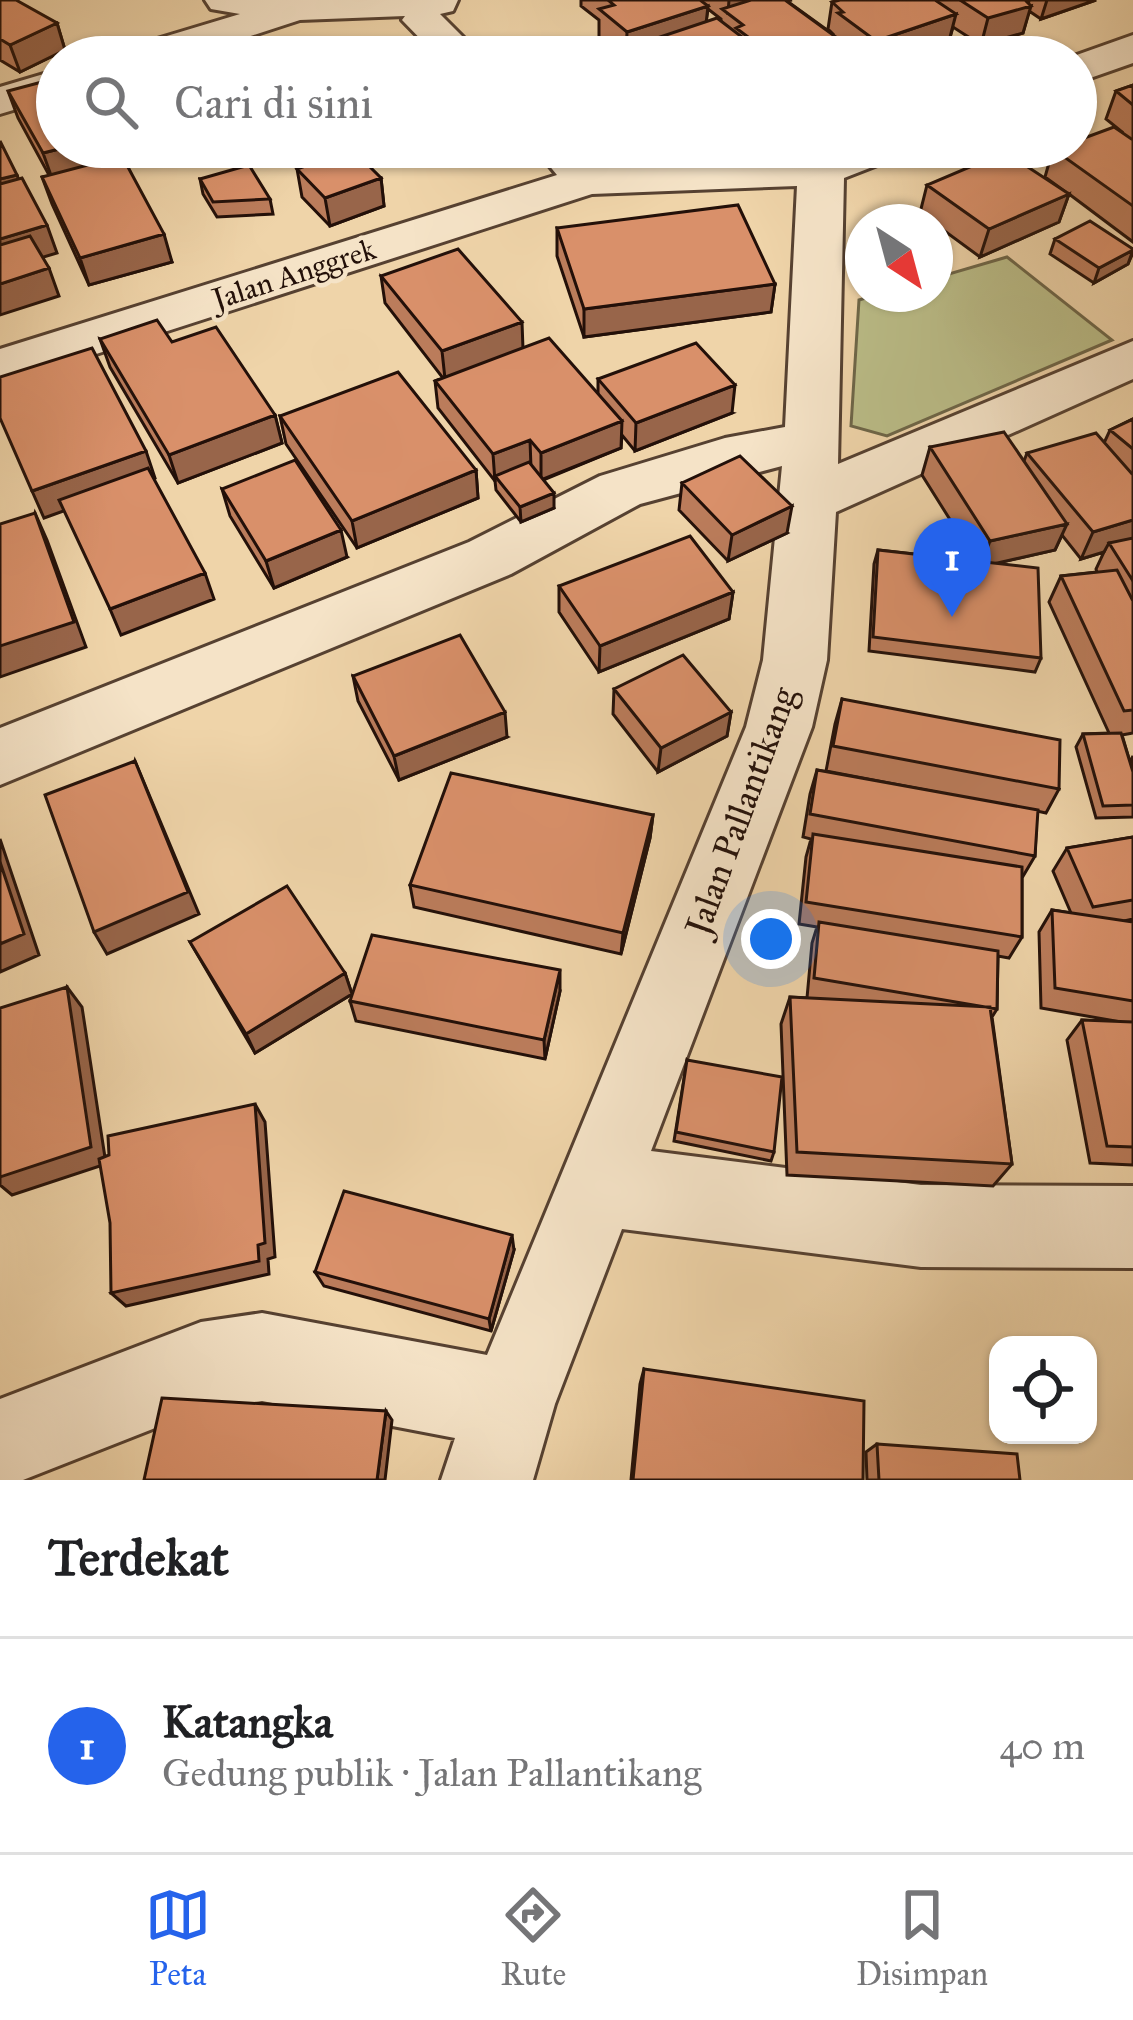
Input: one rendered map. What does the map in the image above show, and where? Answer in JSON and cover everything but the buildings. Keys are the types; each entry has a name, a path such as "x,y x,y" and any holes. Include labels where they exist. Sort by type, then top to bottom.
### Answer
{"street":[{"path":"225,0 300,8 443,7 454,36"},
{"path":"210,36 300,8"},
{"path":"1097,62 1133,48"},
{"path":"0,101 36,90"},
{"name":"Jalan Anggrek","path":"0,367 560,168"},
{"name":"Jalan Pallantikang","path":"499,1442 779,728 794,660 809,471 851,168"},
{"path":"0,757 490,558 620,490 725,458 809,471 1133,358"},
{"path":"598,1185 921,1226 1133,1227"},
{"path":"0,1444 201,1366 262,1357 499,1442"}],"green space":[{"path":"1007,257 1112,340 887,436 851,426 858,312 953,312 953,273"}],"place":[{"name":"Katangka","path":"952,617"}]}
